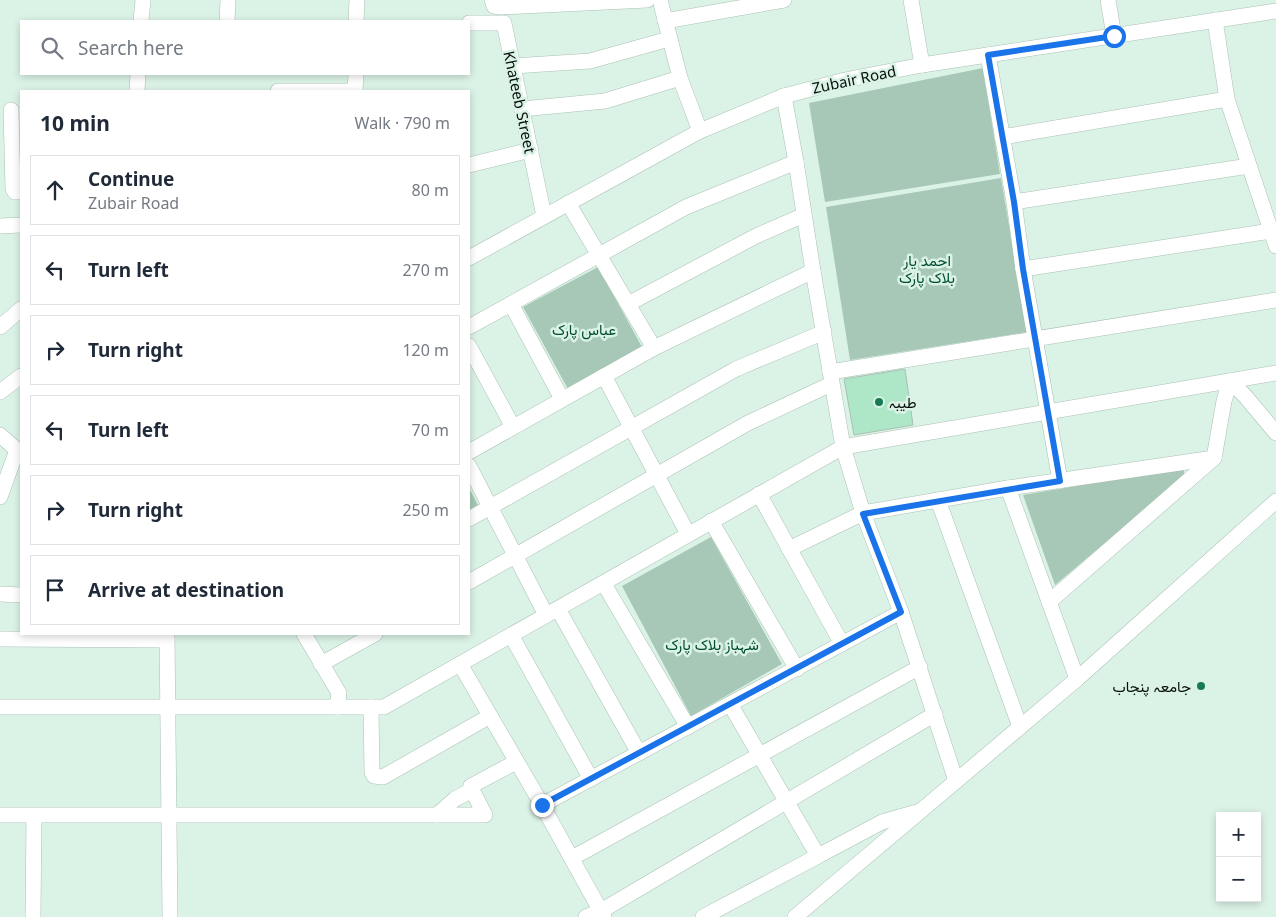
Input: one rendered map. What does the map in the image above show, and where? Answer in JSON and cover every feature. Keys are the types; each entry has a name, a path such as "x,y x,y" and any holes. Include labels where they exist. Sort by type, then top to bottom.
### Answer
{"street":[{"path":"142,20 143,0"},
{"path":"227,20 228,0"},
{"path":"356,20 357,0"},
{"path":"496,4 647,0"},
{"path":"660,0 680,78 700,132"},
{"path":"665,21 761,2 784,0"},
{"path":"911,0 922,65"},
{"path":"1108,0 1114,36"},
{"name":"Khateeb Street","path":"496,4 504,23 544,216"},
{"name":"Zubair Road","path":"470,257 568,202 700,132 784,96 845,80 922,65 1276,11"},
{"path":"1215,20 1227,99 1276,246"},
{"path":"470,23 504,23"},
{"path":"513,66 590,61 669,40"},
{"path":"988,55 1060,481"},
{"path":"137,90 138,75"},
{"path":"355,90 356,75"},
{"path":"522,109 605,101 680,78"},
{"path":"784,96 843,447 863,514 901,612 956,781"},
{"path":"1002,137 1227,99"},
{"path":"11,110 13,189 16,192 20,192"},
{"path":"470,165 531,150"},
{"path":"470,326 686,207 796,162"},
{"path":"1014,202 1248,166"},
{"path":"568,202 654,348"},
{"path":"628,304 756,236 804,215"},
{"path":"0,226 20,225"},
{"path":"1023,269 1271,231"},
{"path":"470,451 654,348 813,271"},
{"path":"470,581 657,474 831,378 1036,340 1276,300"},
{"path":"511,304 562,400"},
{"path":"0,327 20,310"},
{"path":"470,518 736,369 824,332"},
{"path":"470,348 512,427"},
{"path":"0,707 384,707 843,447 1276,372"},
{"path":"604,376 688,534"},
{"path":"0,392 20,379"},
{"path":"1230,381 1276,434"},
{"path":"1049,602 1214,458 1224,401 1230,381"},
{"path":"0,435 19,452 0,497"},
{"path":"789,549 863,514 1008,488 1214,458"},
{"path":"470,468 516,556 639,753"},
{"path":"1008,488 1077,679"},
{"path":"759,494 842,644"},
{"path":"938,500 1020,728"},
{"path":"795,917 1077,679 1276,501"},
{"path":"711,521 797,669"},
{"path":"604,584 688,727"},
{"path":"0,594 20,595"},
{"path":"542,805 901,612"},
{"path":"305,635 339,693 337,707"},
{"path":"321,664 373,635"},
{"path":"512,635 591,779"},
{"path":"0,639 167,637 170,917"},
{"path":"460,664 603,914"},
{"path":"572,858 920,668"},
{"path":"730,704 818,856"},
{"path":"371,708 372,772 378,778 383,777 490,716"},
{"path":"586,917 603,914 786,802 935,714"},
{"path":"0,816 484,815 471,786 516,762"},
{"path":"437,815 455,799 472,790"},
{"path":"703,917 882,822 923,810"},
{"path":"33,917 34,816"}],"green space":[{"path":"983,68 1000,174 825,202 809,103"},
{"name":"احمد یار بلاک پارک","path":"1001,178 1027,332 850,360 826,207"},
{"name":"عباس پارک","path":"598,267 642,347 568,389 523,307"},
{"path":"1184,468 1184,476 1055,585 1023,495"},
{"path":"470,490 478,505 470,509"},
{"name":"شہباز بلاک پارک","path":"711,537 782,664 691,716 622,586"}],"building":[{"name":"طیبہ","path":"905,369 913,425 854,435 844,379"}],"place":[{"name":"طیبہ","path":"879,402"},
{"name":"جامعہ پنجاب","path":"1201,686"}],"route":[{"path":"542,805 901,612 863,514 1008,488 1060,481 988,55 1114,36"}]}
